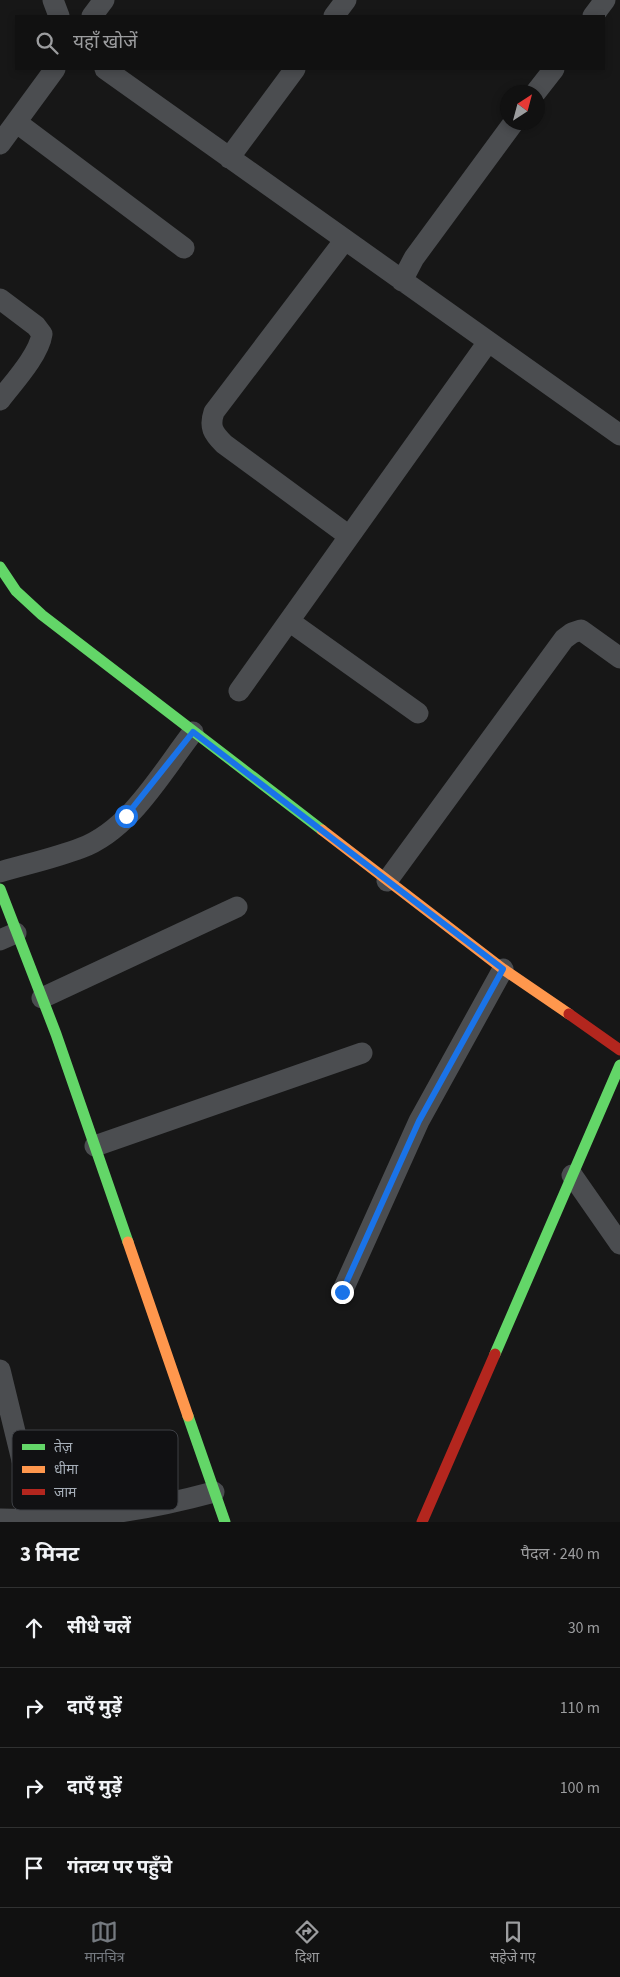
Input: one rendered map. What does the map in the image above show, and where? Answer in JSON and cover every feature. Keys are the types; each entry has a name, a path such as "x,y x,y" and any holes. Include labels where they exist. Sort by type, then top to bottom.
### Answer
{"street":[{"path":"53,0 59,15"},
{"path":"93,15 104,0"},
{"path":"335,15 346,0"},
{"path":"594,15 605,0"},
{"path":"0,144 54,70"},
{"path":"106,70 344,241 620,435"},
{"path":"229,158 294,70"},
{"path":"541,85 553,70"},
{"path":"16,122 184,248"},
{"path":"402,281 414,258 508,130"},
{"path":"344,241 214,412 210,423 214,434 224,444 350,536"},
{"path":"0,299 36,326 42,334 41,342 35,352 0,400"},
{"path":"239,691 488,342"},
{"path":"0,567 16,591 42,615 503,969 620,1050"},
{"path":"289,621 418,714"},
{"path":"387,881 564,640 572,633 581,630 620,658"},
{"path":"0,872 82,848 105,835 142,799 193,732"},
{"path":"0,889 8,936 42,998 225,1522"},
{"path":"42,998 237,907"},
{"path":"342,1292 419,1121 503,969"},
{"path":"95,1146 362,1053"},
{"path":"422,1522 620,1065"},
{"path":"572,1176 620,1244"},
{"path":"1,1375 14,1430"},
{"path":"178,1502 214,1492"},
{"path":"0,1519 37,1522 109,1516 139,1510"}],"traffic: fast":[{"path":"0,567 16,591 42,615 322,830"},
{"path":"0,889 56,1034 128,1242"},
{"path":"495,1354 620,1065"},
{"path":"188,1416 225,1522"}],"traffic: slow":[{"path":"322,830 503,969 569,1014"},
{"path":"128,1242 188,1416"}],"traffic: jam":[{"path":"569,1014 620,1050"},
{"path":"422,1522 495,1354"}],"route":[{"path":"126,816 142,799 193,732 503,969 419,1121 342,1292"}]}
